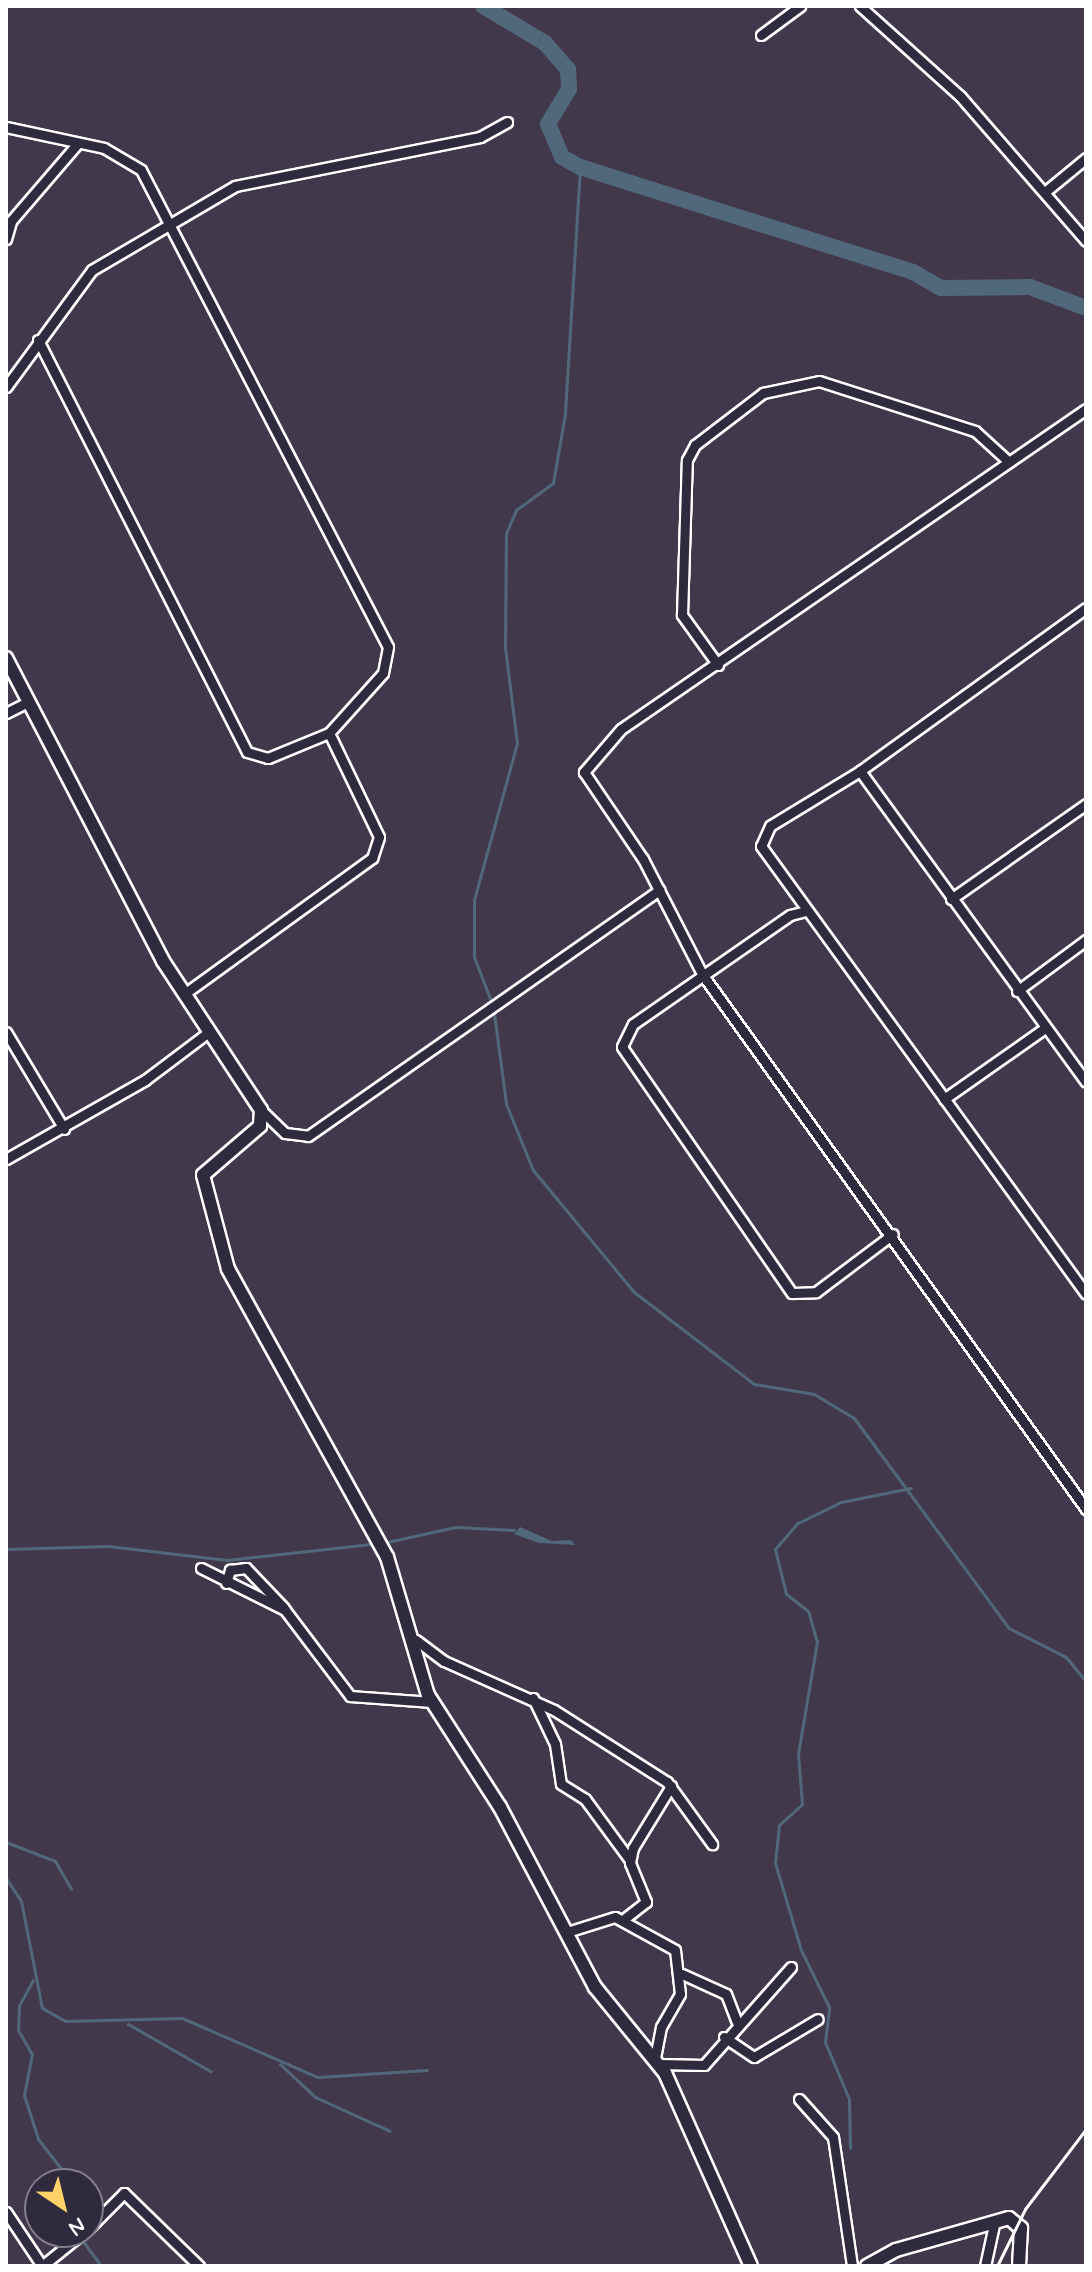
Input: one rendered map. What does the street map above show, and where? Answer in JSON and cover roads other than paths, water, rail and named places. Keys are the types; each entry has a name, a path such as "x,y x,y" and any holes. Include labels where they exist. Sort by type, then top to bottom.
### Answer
{"street":[{"path":"761,35 800,6"},
{"path":"860,6 960,96 1046,191 1086,241"},
{"path":"6,387 92,270 168,222 251,179 480,137 507,122"},
{"path":"6,127 115,151 141,170 388,647 383,673 329,733 268,758 247,752 38,340"},
{"path":"6,239 11,221 78,143"},
{"path":"1046,191 1086,158"},
{"path":"718,665 682,615 687,460 695,445 763,393 819,381 975,431 1009,462"},
{"path":"1086,409 621,729 584,764 587,781 659,890 702,974 893,1234 1086,1509"},
{"path":"1086,608 860,771 763,834 765,857 1086,1294"},
{"path":"6,658 184,994 261,1110 285,1133 308,1136 659,890"},
{"path":"6,713 28,702"},
{"path":"184,994 372,858 379,837 329,733"},
{"path":"860,771 1086,1082"},
{"path":"951,899 1086,804"},
{"path":"806,911 702,974 633,1024 622,1047 766,1261 792,1293 808,1296 893,1234"},
{"path":"1017,991 1086,940"},
{"path":"944,1099 1045,1028"},
{"path":"6,1159 64,1129 210,1031"},
{"path":"6,1032 64,1129"},
{"path":"261,1110 260,1126 203,1175 223,1257 311,1429 382,1545 416,1640 432,1702 500,1807 603,2000 657,2062 751,2266"},
{"path":"201,1568 285,1610"},
{"path":"226,1583 230,1570 246,1568 285,1610 350,1696 432,1702"},
{"path":"416,1640 444,1661 533,1698 671,1786 712,1844"},
{"path":"533,1698 555,1744 561,1784 585,1799 629,1859 646,1902 624,1919 567,1932"},
{"path":"629,1859 671,1786"},
{"path":"624,1919 666,1941 682,1974 726,1994 737,2022"},
{"path":"657,2062 697,2068 791,1967"},
{"path":"657,2062 682,1974"},
{"path":"724,2037 754,2057 818,2019"},
{"path":"799,2099 833,2137 852,2266"},
{"path":"104,2212 124,2193 199,2266"},
{"path":"6,2212 42,2266 64,2248"},
{"path":"867,2266 995,2220 1014,2219 1021,2228 1017,2265"},
{"path":"985,2266 995,2220"}],"water":[{"path":"520,1527 552,1541 571,1540 575,1545 539,1543 514,1534"}],"waterway":[{"path":"483,6 545,43 568,69 569,89 548,124 562,157 580,167 913,272 941,288 1030,287 1086,308"},
{"path":"580,167 565,414 553,483 516,510 506,533 505,647 517,743 474,900 474,957 493,1006 506,1104 533,1170 634,1292 754,1384 814,1394 854,1418 1009,1628 1066,1657 1086,1682"},
{"path":"850,2148 849,2099 825,2042 829,2007 801,1950 775,1863 779,1825 802,1804 798,1754 817,1642 808,1611 786,1594 775,1549 798,1523 841,1502 911,1488"},
{"path":"387,1542 455,1527 514,1530"},
{"path":"6,1549 108,1546 227,1560 371,1544"},
{"path":"6,1842 55,1861 71,1889"},
{"path":"6,1878 21,1901 42,2008 65,2021 182,2018 318,2077 427,2070"},
{"path":"33,1980 19,2005 18,2030 32,2054 24,2095 38,2139 61,2168"},
{"path":"128,2024 210,2071"},
{"path":"280,2064 315,2097 390,2131"},
{"path":"88,2248 101,2266"}],"railway":[{"path":"997,2266 1025,2209 1086,2129"}]}
